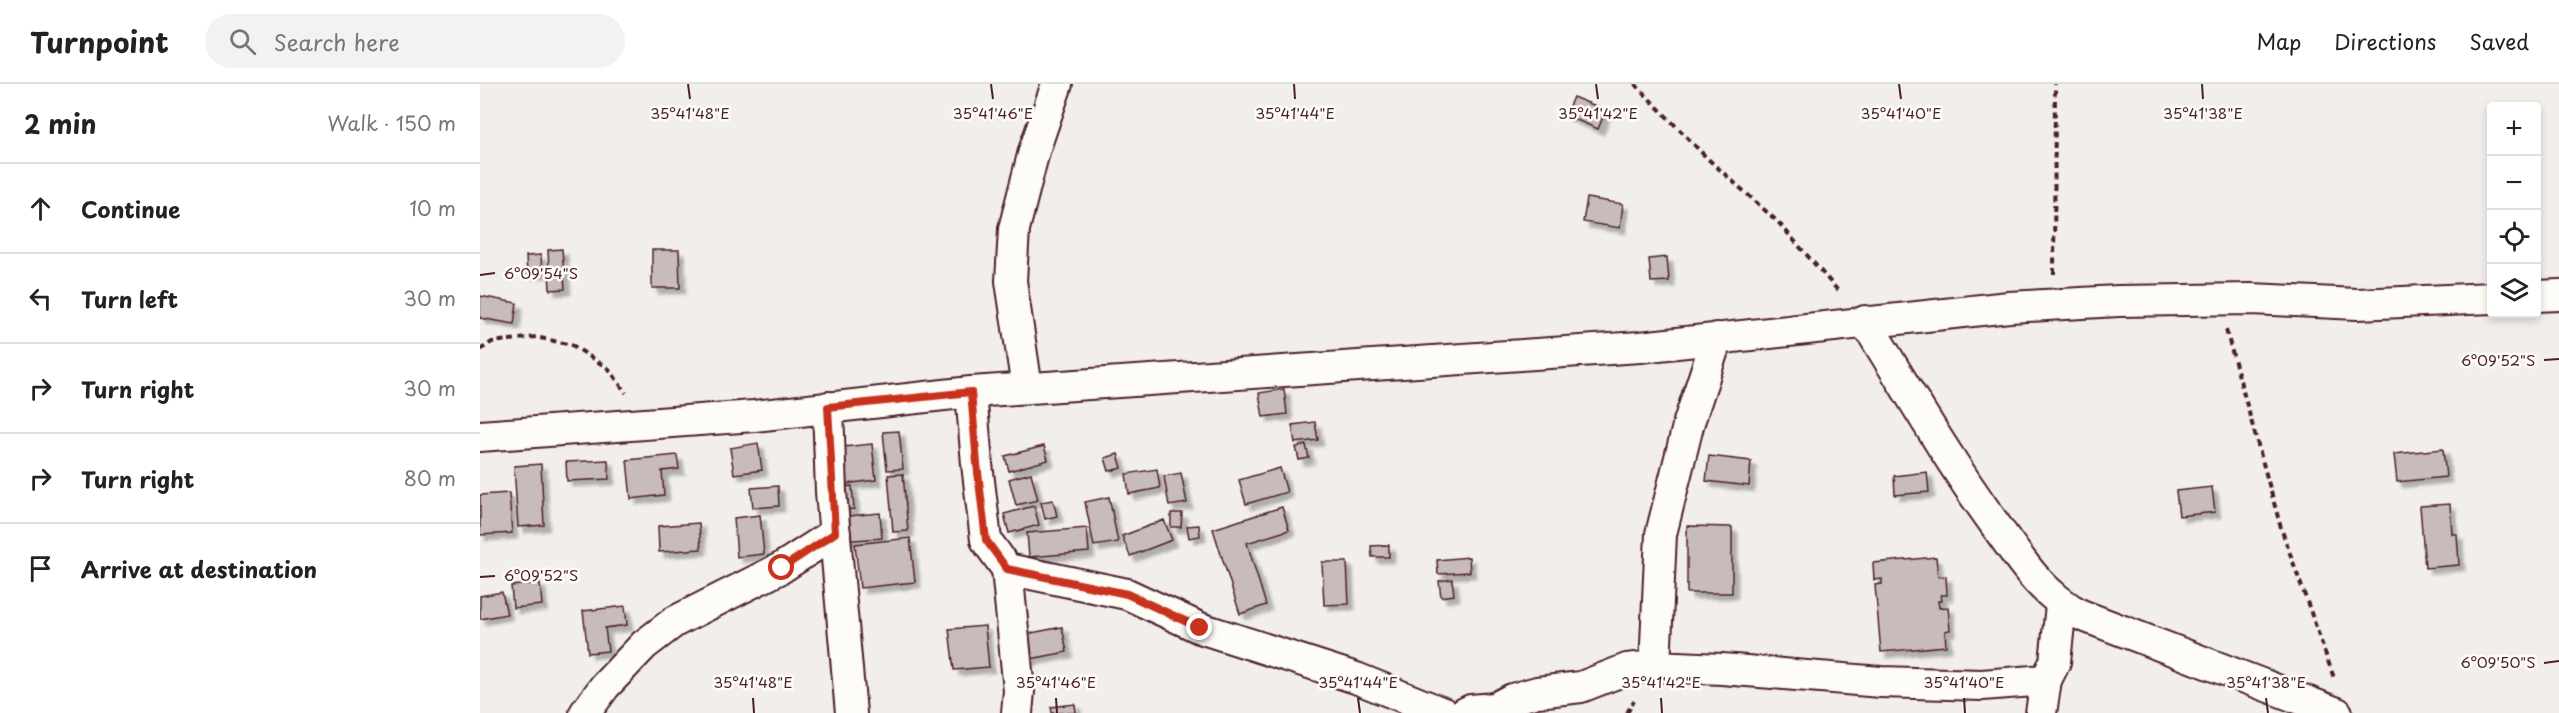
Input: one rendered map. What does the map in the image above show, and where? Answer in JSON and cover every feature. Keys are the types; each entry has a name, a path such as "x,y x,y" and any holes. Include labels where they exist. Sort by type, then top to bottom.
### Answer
{"street":[{"path":"1027,388 1011,281 1014,228 1034,151 1057,84"},
{"path":"2541,296 2559,295"},
{"path":"480,436 754,416 971,392 1640,347 1865,321 2054,304 2217,299 2357,304 2487,298"},
{"path":"1865,321 1960,475 2032,576 2061,605 2081,615 2337,713"},
{"path":"1655,666 1661,534 1689,422 1717,338"},
{"path":"971,392 986,540 1007,569 1019,691 1017,713"},
{"path":"828,407 835,533 851,713"},
{"path":"585,713 605,686 651,639 675,622 782,568 835,533"},
{"path":"1007,569 1127,594 1200,628 1356,678 1443,713"},
{"path":"2041,713 2046,680 2055,662 2061,605"},
{"path":"1465,713 1471,710 1495,708 1512,699 1537,692 1581,687 1627,669 1655,666 1881,682 1982,685 2046,680"}],"path":[{"path":"1635,84 1707,158 1778,222 1865,321"},
{"path":"2054,304 2055,84"},
{"path":"2217,299 2281,528 2335,680"},
{"path":"480,350 492,342 536,336 572,345 609,369 646,424"}],"building":[{"path":"1573,97 1606,110 1598,129 1565,115"},
{"path":"1587,198 1623,204 1620,228 1583,222"},
{"path":"562,249 565,289 550,290 548,250"},
{"path":"652,250 679,250 680,288 652,288"},
{"path":"541,255 542,272 527,274 526,256"},
{"path":"1667,257 1669,281 1651,282 1649,259"},
{"path":"480,296 517,303 514,324 480,318"},
{"path":"1284,389 1287,414 1263,417 1259,393"},
{"path":"1315,422 1318,440 1295,443 1292,425"},
{"path":"899,431 903,469 887,470 883,432"},
{"path":"758,443 762,470 734,474 730,448"},
{"path":"872,444 876,480 837,485 833,448"},
{"path":"1306,445 1309,458 1299,460 1296,447"},
{"path":"1044,446 1048,460 1009,471 1005,456"},
{"path":"2443,449 2446,477 2397,482 2394,454"},
{"path":"1118,454 1122,468 1109,471 1105,458"},
{"path":"677,455 679,469 662,471 664,495 631,499 627,460"},
{"path":"1709,456 1751,461 1749,486 1706,481"},
{"path":"608,460 609,479 567,481 566,462"},
{"path":"541,464 544,525 518,527 514,466"},
{"path":"1280,468 1287,492 1246,504 1239,480"},
{"path":"1157,469 1160,488 1129,494 1126,474"},
{"path":"1927,472 1929,492 1895,495 1894,476"},
{"path":"1031,473 1038,500 1016,505 1009,479"},
{"path":"1181,473 1187,503 1169,506 1164,476"},
{"path":"903,474 908,531 893,532 888,475"},
{"path":"778,486 779,506 753,508 751,488"},
{"path":"852,486 854,509 835,511 833,487"},
{"path":"2212,487 2215,512 2179,516 2176,491"},
{"path":"509,493 512,533 480,535 480,495"},
{"path":"1109,497 1118,542 1094,546 1085,502"},
{"path":"1053,500 1057,516 1045,519 1041,502"},
{"path":"2450,504 2452,534 2457,534 2459,565 2425,568 2420,506"},
{"path":"1034,506 1039,525 1009,533 1004,514"},
{"path":"1282,507 1289,530 1247,543 1266,605 1240,614 1213,529"},
{"path":"880,513 882,538 840,541 837,517"},
{"path":"1171,513 1182,513 1181,527 1171,527"},
{"path":"760,515 764,554 737,557 734,518"},
{"path":"1164,520 1172,540 1130,556 1122,536"},
{"path":"699,523 701,549 659,552 658,526"},
{"path":"1199,525 1200,536 1189,538 1187,526"},
{"path":"1687,526 1732,527 1732,593 1687,593"},
{"path":"1087,528 1089,552 1029,557 1027,533"},
{"path":"910,538 915,582 860,588 855,544"},
{"path":"1389,545 1389,557 1372,557 1371,546"},
{"path":"1469,557 1470,572 1438,574 1437,560"},
{"path":"1936,557 1938,577 1946,576 1947,595 1941,595 1942,601 1938,601 1939,608 1948,607 1950,630 1945,631 1946,646 1881,652 1875,585 1882,584 1882,579 1874,580 1873,563"},
{"path":"1322,562 1347,562 1349,604 1324,605"},
{"path":"1452,579 1454,595 1441,597 1439,581"},
{"path":"540,583 542,605 513,608 511,586"},
{"path":"502,592 507,614 480,619 480,596"},
{"path":"625,606 627,625 605,628 608,651 588,653 583,611"},
{"path":"985,626 989,667 954,670 949,629"},
{"path":"1062,627 1067,652 1025,660 1021,635"},
{"path":"1075,704 1076,713 1052,713 1051,707"}],"route":[{"path":"782,568 835,533 828,407 971,392 986,540 1007,569 1127,594 1200,628"}]}
